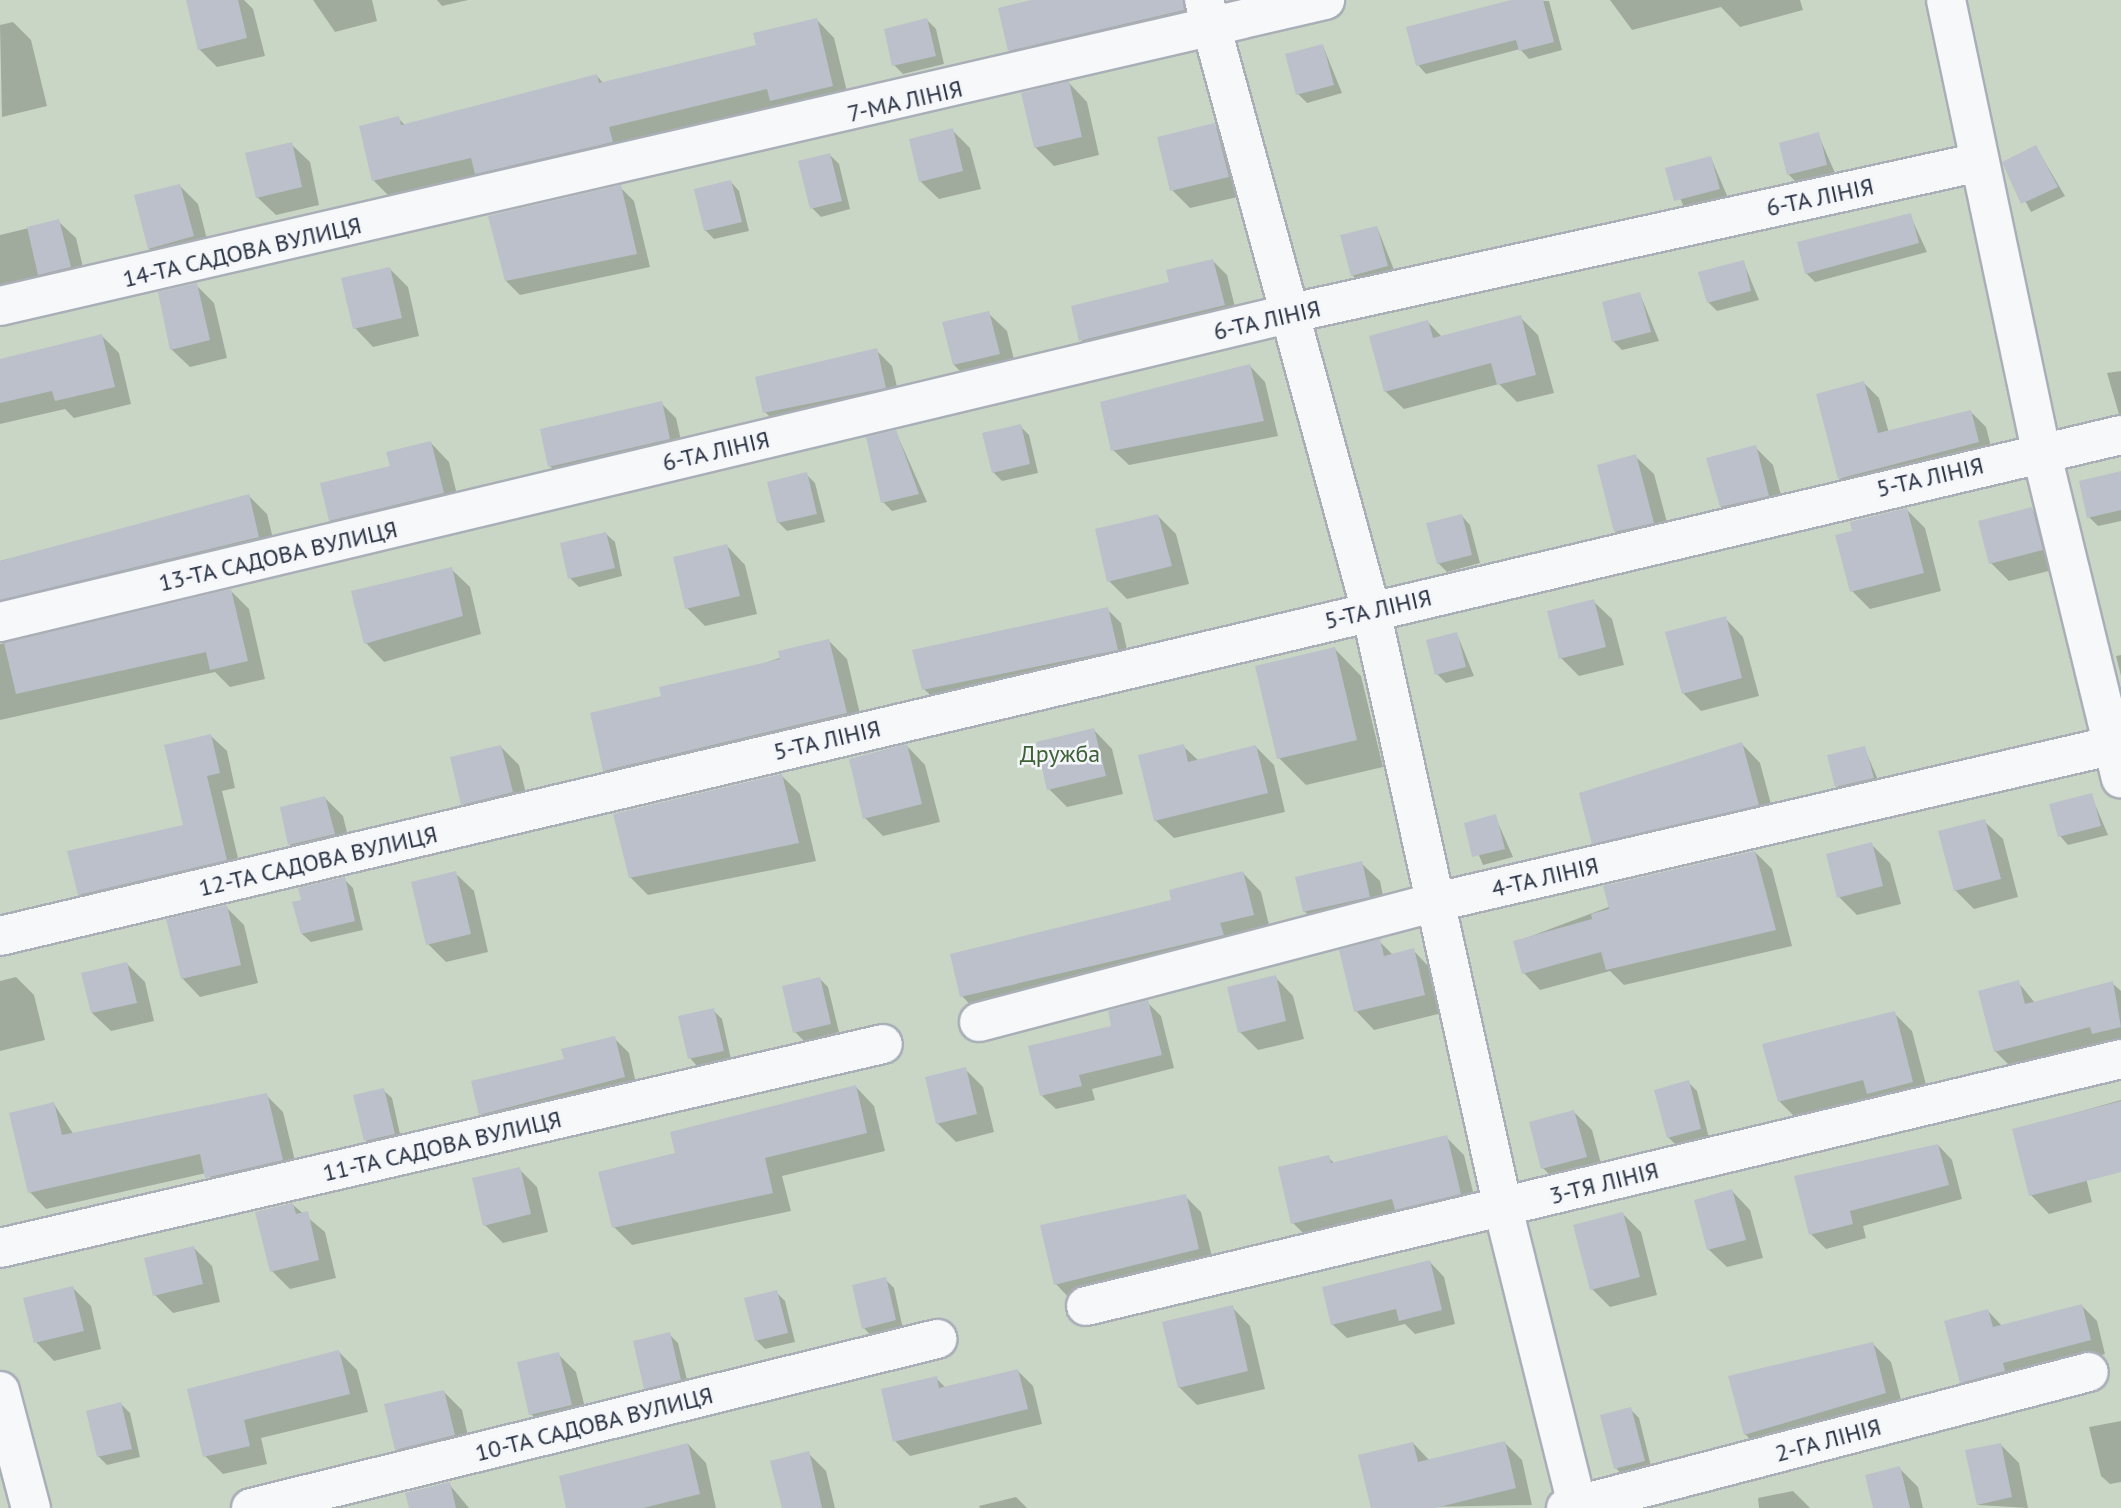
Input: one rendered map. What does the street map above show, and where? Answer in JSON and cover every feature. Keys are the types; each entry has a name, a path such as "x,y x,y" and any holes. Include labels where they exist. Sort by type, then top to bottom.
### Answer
{"street":[{"name":"7-МА ЛІНІЯ","path":"483,197 1208,15 1325,0"},
{"path":"1946,0 2041,451 2118,761"},
{"path":"1208,15 1292,313 1371,611 1432,903 1574,1507"},
{"name":"6-ТА ЛІНІЯ","path":"557,490 1292,313 1980,162"},
{"name":"14-ТА САДОВА ВУЛИЦЯ","path":"0,306 483,197"},
{"name":"5-ТА ЛІНІЯ","path":"636,785 2041,451 2121,435"},
{"name":"13-ТА САДОВА ВУЛИЦЯ","path":"0,622 557,490"},
{"name":"4-ТА ЛІНІЯ","path":"979,1022 1432,903 2118,761"},
{"name":"12-ТА САДОВА ВУЛИЦЯ","path":"0,936 636,785"},
{"name":"11-ТА САДОВА ВУЛИЦЯ","path":"0,1248 883,1044"},
{"name":"3-ТЯ ЛІНІЯ","path":"1086,1306 2121,1059"},
{"name":"10-ТА САДОВА ВУЛИЦЯ","path":"251,1508 937,1339"},
{"name":"2-ГА ЛІНІЯ","path":"1574,1507 2089,1372"},
{"path":"0,1391 31,1508"}],"green space":[{"name":"Дружба","path":"0,0 2121,0 2121,1508 0,1508"}],"building":[{"path":"186,0 238,0 247,38 198,50"},
{"path":"1031,0 1183,0 1184,10 1008,51 998,8"},
{"path":"1511,0 1543,0 1554,42 1519,51 1516,40 1416,66 1406,27"},
{"path":"817,18 833,86 770,101 767,89 609,127 613,142 475,174 471,158 372,181 359,126 399,116 401,125 597,74 599,83 756,45 753,33"},
{"path":"927,18 936,56 892,66 884,29"},
{"path":"1323,44 1334,85 1296,95 1285,54"},
{"path":"1069,81 1082,137 1034,148 1021,93"},
{"path":"1215,123 1229,177 1170,191 1157,137"},
{"path":"953,128 963,171 919,182 909,139"},
{"path":"1819,132 1827,165 1787,175 1779,143"},
{"path":"292,142 302,187 256,198 245,153"},
{"path":"2036,145 2058,187 2021,204 2002,162"},
{"path":"830,153 842,201 810,209 798,161"},
{"path":"1711,156 1720,189 1674,201 1665,168"},
{"path":"731,180 742,222 704,231 694,189"},
{"path":"180,184 194,236 148,249 134,195"},
{"path":"621,185 637,254 505,281 488,216"},
{"path":"1911,213 1919,243 1805,274 1797,242"},
{"path":"59,219 71,267 38,275 27,227"},
{"path":"1377,226 1388,266 1351,276 1340,235"},
{"path":"1213,259 1225,305 1079,341 1071,306 1169,282 1166,270"},
{"path":"1744,260 1751,291 1707,303 1698,272"},
{"path":"390,267 402,318 353,329 341,278"},
{"path":"197,283 210,340 170,350 158,292"},
{"path":"1640,292 1651,332 1612,342 1602,302"},
{"path":"989,311 1000,354 953,365 942,322"},
{"path":"1521,315 1536,375 1497,385 1491,363 1384,392 1369,336 1428,320 1433,338"},
{"path":"102,334 115,387 55,401 52,391 0,403 0,359"},
{"path":"877,348 886,388 763,413 755,377"},
{"path":"1250,364 1264,421 1111,451 1100,402"},
{"path":"1864,381 1878,433 1971,410 1979,442 1838,479 1816,394"},
{"path":"662,401 670,439 548,467 540,429"},
{"path":"1021,424 1030,464 992,473 982,433"},
{"path":"896,430 919,494 881,503 866,437"},
{"path":"431,441 444,493 329,521 320,483 390,466 386,452"},
{"path":"1756,445 1769,496 1720,507 1706,458"},
{"path":"1636,454 1654,523 1614,532 1597,465"},
{"path":"2121,471 2121,510 2087,518 2079,481"},
{"path":"807,472 817,514 777,523 767,482"},
{"path":"249,494 259,537 0,600 0,561"},
{"path":"2032,507 2043,550 1989,564 1978,521"},
{"path":"1907,508 1924,573 1850,592 1835,535 1852,531 1850,522"},
{"path":"1158,514 1172,566 1107,582 1095,529"},
{"path":"1462,514 1472,555 1437,564 1426,523"},
{"path":"606,532 615,568 568,579 560,543"},
{"path":"727,544 740,596 685,609 673,557"},
{"path":"452,567 463,616 364,644 351,591"},
{"path":"231,589 248,661 210,670 206,652 16,694 4,643"},
{"path":"1594,599 1606,647 1559,659 1547,611"},
{"path":"1108,607 1118,650 922,690 912,650"},
{"path":"1726,616 1742,678 1682,694 1665,632"},
{"path":"1457,632 1466,667 1435,675 1426,640"},
{"path":"829,639 847,713 603,771 590,713 661,696 659,687 780,659 778,651"},
{"path":"1335,647 1357,740 1277,759 1255,666"},
{"path":"1094,728 1106,776 1047,790 1036,742"},
{"path":"211,734 220,773 207,776 227,860 78,895 67,851 183,825 164,745"},
{"path":"1742,742 1759,805 1592,844 1579,793"},
{"path":"907,744 922,804 863,819 849,759"},
{"path":"1184,744 1188,762 1256,745 1268,793 1154,821 1138,755"},
{"path":"501,745 513,792 461,805 450,757"},
{"path":"1865,746 1874,778 1835,787 1827,755"},
{"path":"782,774 799,843 629,878 613,814"},
{"path":"2092,793 2101,826 2058,837 2049,804"},
{"path":"325,796 335,834 288,845 280,807"},
{"path":"1496,814 1505,849 1472,857 1464,823"},
{"path":"1985,819 2001,879 1954,891 1938,831"},
{"path":"1872,842 1883,886 1837,898 1826,854"},
{"path":"1755,851 1776,930 1606,970 1601,952 1522,974 1513,941 1592,919 1591,914 1609,909 1603,886"},
{"path":"1362,861 1370,897 1303,912 1295,877"},
{"path":"456,871 471,934 426,945 411,882"},
{"path":"1243,871 1254,915 1220,923 1224,935 960,997 950,954 1171,900 1169,890"},
{"path":"345,877 355,921 301,934 292,902 301,900 298,888"},
{"path":"227,905 241,965 181,979 166,919"},
{"path":"1380,939 1384,956 1414,948 1425,995 1354,1012 1339,950"},
{"path":"127,962 137,1003 91,1013 81,973"},
{"path":"1276,975 1286,1021 1238,1033 1227,987"},
{"path":"820,977 831,1024 793,1033 782,986"},
{"path":"2019,980 2025,1004 2113,981 2121,1027 2092,1034 2090,1027 1994,1052 1978,991"},
{"path":"1148,1000 1162,1055 1079,1075 1082,1086 1040,1096 1028,1046 1111,1026 1108,1011"},
{"path":"714,1008 724,1051 688,1059 678,1016"},
{"path":"1895,1011 1913,1082 1867,1094 1863,1080 1778,1102 1762,1044"},
{"path":"615,1036 625,1077 479,1115 471,1081 564,1059 561,1049"},
{"path":"966,1067 977,1114 936,1124 925,1077"},
{"path":"1689,1080 1701,1129 1667,1138 1654,1090"},
{"path":"856,1085 867,1133 765,1158 773,1193 612,1228 598,1172 675,1153 670,1132"},
{"path":"384,1088 395,1134 364,1141 353,1095"},
{"path":"267,1093 283,1160 205,1178 200,1154 28,1193 9,1113 54,1102 62,1135"},
{"path":"2121,1101 2121,1172 2029,1196 2012,1129"},
{"path":"1574,1110 1587,1157 1541,1169 1529,1122"},
{"path":"1447,1135 1461,1194 1395,1210 1392,1199 1291,1224 1278,1167 1329,1155 1331,1163"},
{"path":"1938,1144 1949,1185 1850,1211 1853,1224 1809,1235 1794,1176"},
{"path":"520,1167 531,1214 483,1226 472,1178"},
{"path":"1732,1189 1746,1240 1707,1250 1694,1200"},
{"path":"1186,1194 1199,1249 1054,1285 1040,1225"},
{"path":"293,1203 296,1214 308,1211 319,1260 270,1272 255,1212"},
{"path":"1623,1212 1640,1277 1590,1290 1573,1225"},
{"path":"194,1246 203,1284 153,1296 144,1258"},
{"path":"1430,1260 1442,1310 1399,1321 1396,1309 1331,1325 1322,1287"},
{"path":"886,1277 896,1320 862,1329 852,1285"},
{"path":"73,1286 84,1331 34,1343 23,1298"},
{"path":"777,1290 788,1333 755,1341 744,1298"},
{"path":"2082,1304 2091,1340 2003,1363 2005,1371 1960,1383 1944,1321 1988,1309 1993,1327"},
{"path":"1233,1305 1248,1371 1178,1388 1162,1322"},
{"path":"670,1332 681,1380 644,1389 633,1341"},
{"path":"1873,1342 1886,1393 1744,1435 1728,1376"},
{"path":"339,1350 350,1394 244,1420 250,1446 203,1457 187,1389"},
{"path":"559,1352 572,1405 529,1415 517,1362"},
{"path":"1018,1369 1028,1409 893,1442 881,1389 937,1376 939,1388"},
{"path":"444,1390 455,1435 395,1450 384,1404"},
{"path":"121,1402 132,1449 97,1457 86,1411"},
{"path":"1631,1407 1645,1461 1614,1469 1600,1415"},
{"path":"1505,1441 1516,1488 1435,1508 1371,1508 1358,1455 1413,1442 1418,1462"},
{"path":"688,1443 700,1494 643,1508 566,1508 559,1476"},
{"path":"2001,1443 2012,1497 1977,1505 1965,1450"},
{"path":"809,1451 822,1508 782,1508 770,1461"},
{"path":"1900,1466 1910,1508 1873,1508 1865,1475"},
{"path":"450,1482 456,1508 409,1508 405,1493"}]}
